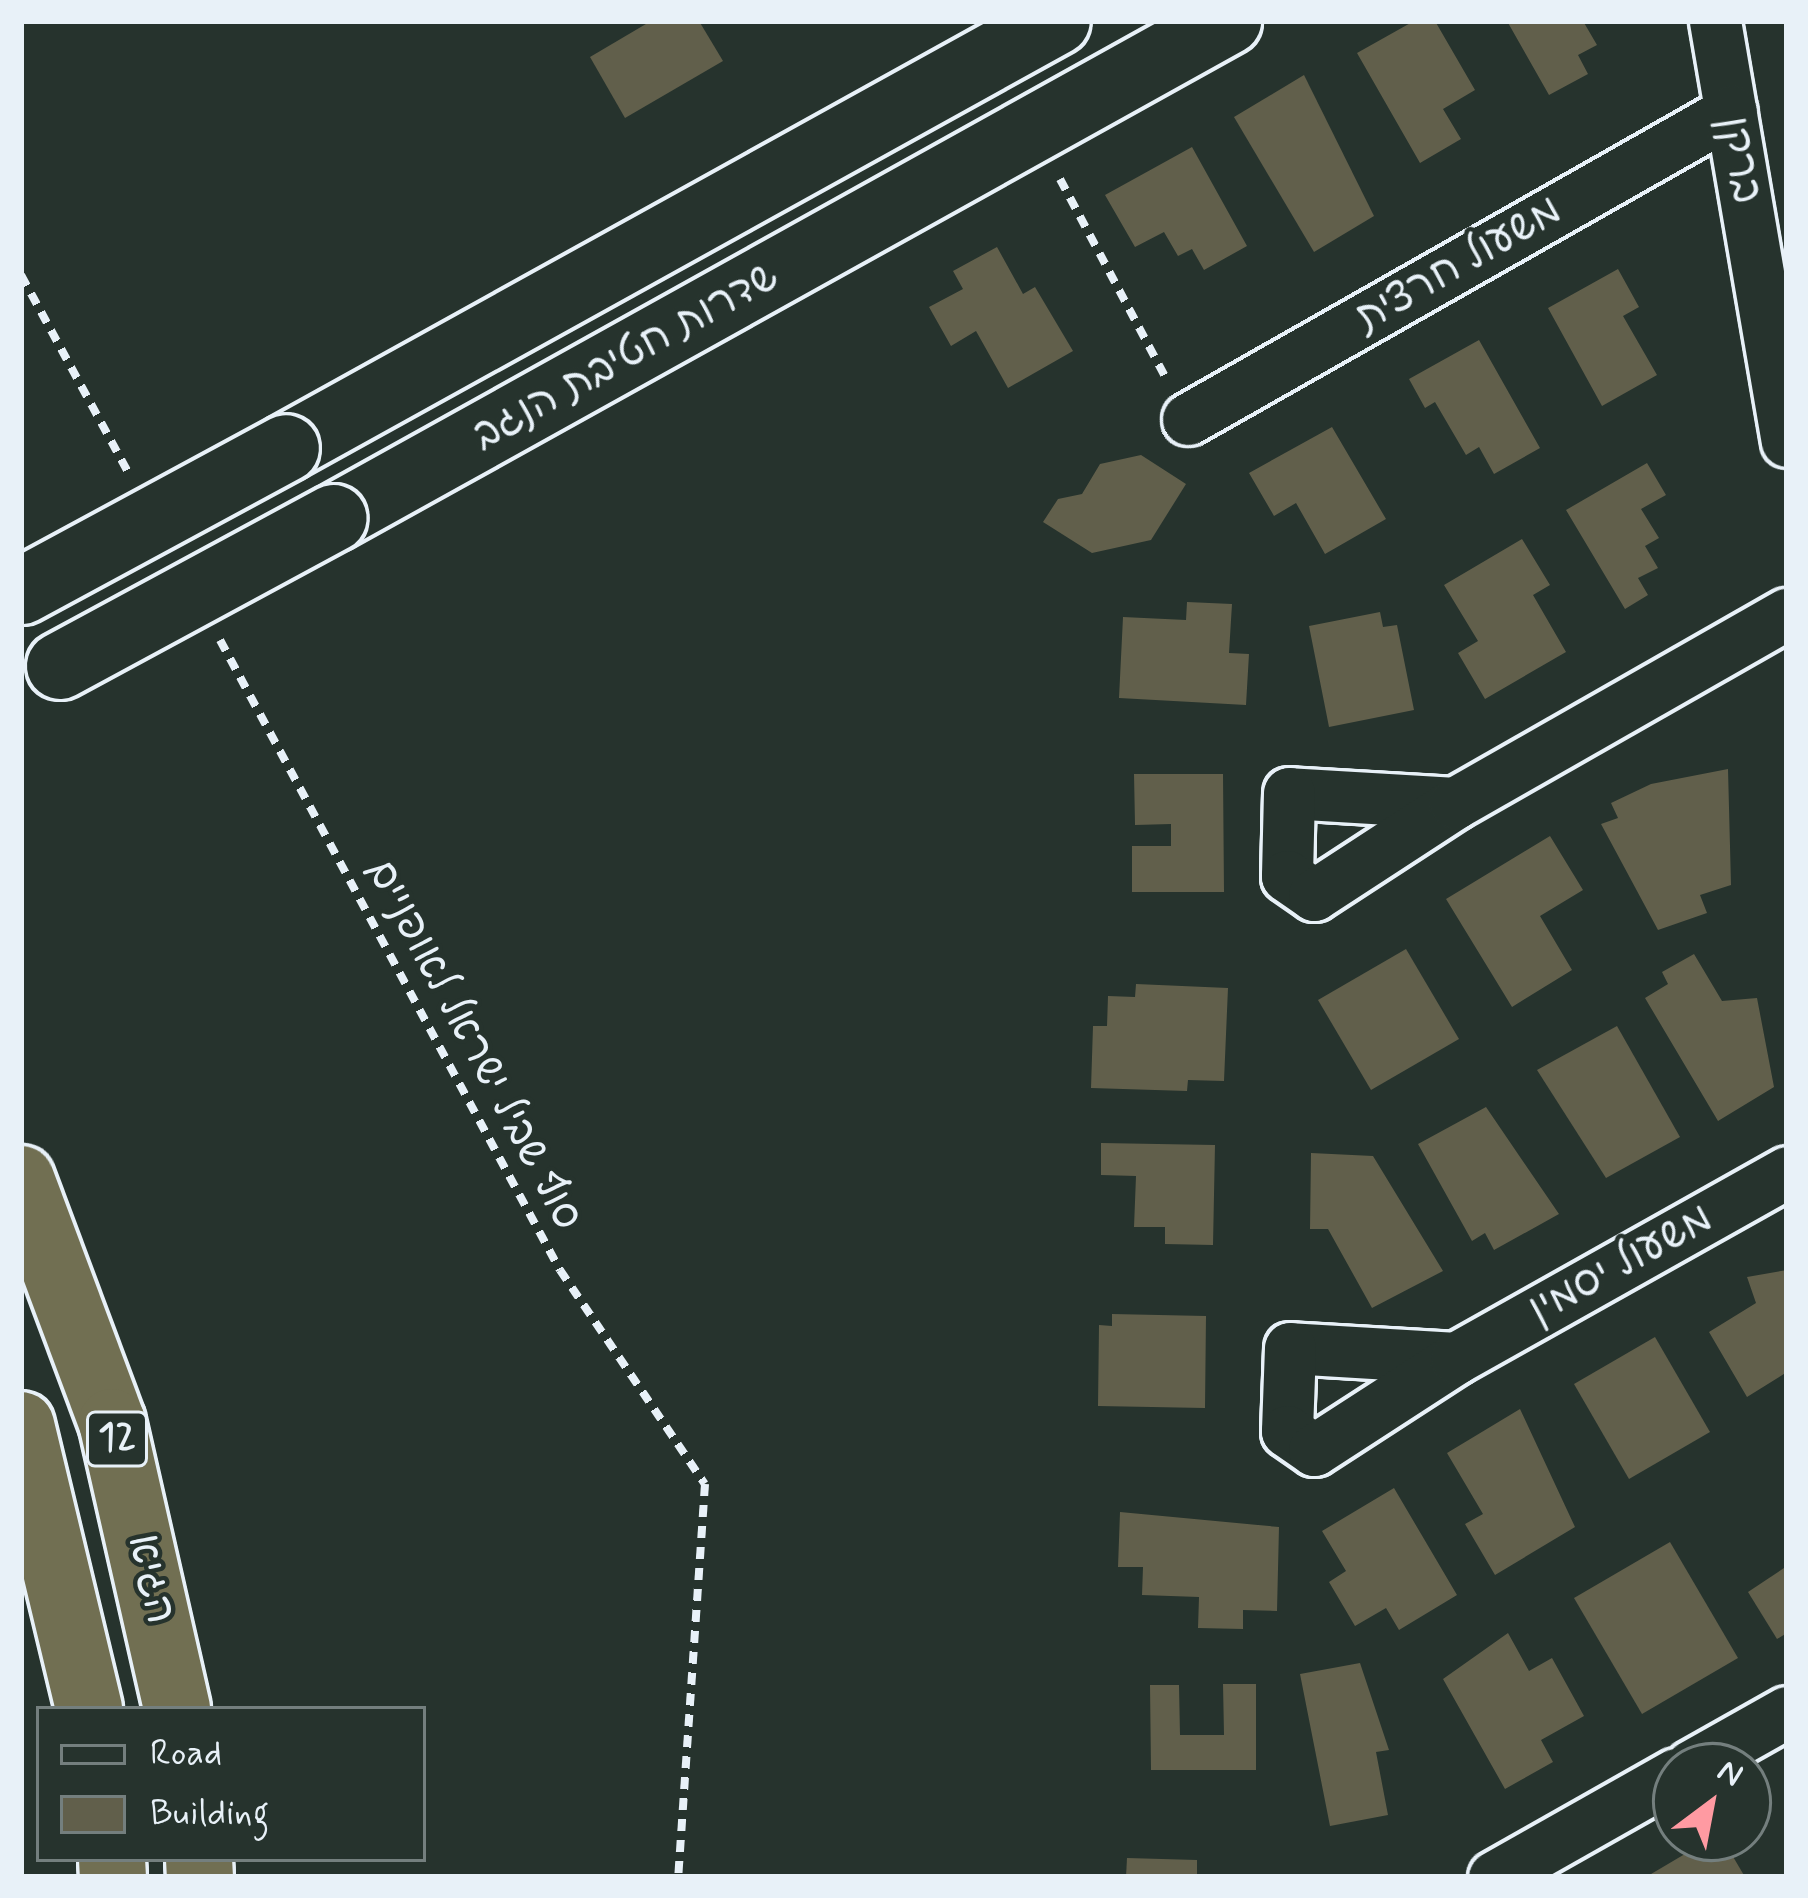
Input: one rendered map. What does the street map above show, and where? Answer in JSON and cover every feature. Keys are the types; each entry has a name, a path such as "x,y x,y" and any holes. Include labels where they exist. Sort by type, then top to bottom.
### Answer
{"highway":[{"name":"הגיא","path":"21,1179 112,1422 176,1706"},
{"name":"הגיא","path":"21,1425 88,1706"}],"main road":[{"name":"שדרות חטיבת הנגב","path":"21,591 1057,21"},
{"name":"שדרות חטיבת הנגב","path":"41,676 1228,21"}],"street":[{"name":"ברקן","path":"1715,21 1731,110 1768,212 1787,441"},
{"name":"משעול חרצית","path":"1188,419 1731,110"},
{"path":"1455,803 1787,614"},
{"name":"משעול יסמין","path":"1456,1358 1787,1172"},
{"path":"1733,1742 1787,1712"},
{"path":"1494,1877 1652,1788"}],"path":[{"path":"1034,130 1188,419"},
{"path":"21,275 137,489"},
{"name":"סוף שביל ישראל לאופניים","path":"213,628 560,1270 705,1484 678,1877"}],"building":[{"path":"651,21 699,21 723,61 625,118 590,57"},
{"path":"1414,21 1435,21 1475,90 1443,109 1461,139 1420,163 1357,53"},
{"path":"1507,21 1583,21 1597,45 1578,55 1588,74 1549,95"},
{"path":"1304,75 1374,216 1314,252 1234,117"},
{"path":"1192,147 1247,246 1204,270 1192,249 1178,256 1164,232 1135,247 1105,195"},
{"path":"997,247 1023,294 1035,287 1073,351 1008,388 976,331 951,346 929,307 963,289 953,271"},
{"path":"1618,269 1639,307 1623,316 1657,375 1602,406 1548,308"},
{"path":"1479,340 1540,448 1494,474 1479,447 1466,455 1435,402 1425,408 1409,379"},
{"path":"1332,427 1386,519 1325,554 1296,503 1274,516 1249,473"},
{"path":"1141,455 1186,484 1151,540 1092,553 1043,522 1058,499 1082,494 1100,464"},
{"path":"1647,463 1666,495 1641,509 1659,538 1645,546 1658,568 1638,578 1648,595 1625,609 1566,510"},
{"path":"1522,539 1550,585 1533,595 1566,652 1485,699 1458,653 1478,641 1444,585"},
{"path":"1187,602 1232,604 1229,653 1249,654 1246,705 1119,698 1123,617 1186,620"},
{"path":"1380,612 1383,627 1397,625 1414,710 1329,727 1309,626"},
{"path":"1728,769 1731,885 1700,895 1707,913 1658,930 1601,824 1618,818 1611,803 1651,784"},
{"path":"1134,774 1223,774 1224,892 1132,892 1132,846 1171,846 1171,824 1135,825"},
{"path":"1550,836 1583,890 1540,916 1572,970 1512,1007 1446,899"},
{"path":"1406,949 1459,1039 1371,1090 1318,1000"},
{"path":"1694,954 1722,1001 1757,998 1774,1087 1718,1121 1645,998 1668,984 1662,972"},
{"path":"1136,984 1228,988 1224,1081 1188,1080 1187,1091 1091,1088 1093,1026 1107,1026 1108,996 1135,997"},
{"path":"1617,1026 1680,1137 1606,1178 1537,1070"},
{"path":"1486,1107 1559,1214 1494,1250 1485,1233 1472,1241 1418,1144"},
{"path":"1101,1143 1215,1145 1213,1245 1165,1244 1165,1227 1134,1227 1136,1176 1101,1175"},
{"path":"1311,1153 1373,1156 1443,1271 1372,1308 1328,1229 1310,1229"},
{"path":"1787,1270 1787,1372 1747,1397 1709,1332 1756,1303 1747,1277"},
{"path":"1112,1314 1206,1316 1205,1408 1098,1406 1099,1325 1112,1326"},
{"path":"1655,1337 1710,1432 1629,1479 1574,1384"},
{"path":"1520,1409 1575,1527 1495,1575 1465,1524 1483,1514 1447,1453"},
{"path":"1394,1488 1457,1595 1399,1630 1386,1608 1355,1626 1329,1582 1346,1571 1322,1531"},
{"path":"1120,1512 1279,1527 1277,1611 1243,1610 1243,1629 1198,1628 1199,1597 1142,1595 1143,1567 1118,1567"},
{"path":"1670,1542 1738,1658 1642,1714 1574,1598"},
{"path":"1787,1566 1787,1633 1777,1639 1748,1592"},
{"path":"1508,1633 1529,1671 1552,1658 1584,1716 1541,1740 1553,1762 1505,1789 1443,1679"},
{"path":"1360,1663 1389,1750 1376,1752 1388,1815 1330,1826 1300,1674"},
{"path":"1223,1684 1256,1684 1256,1770 1151,1770 1150,1685 1179,1685 1180,1735 1224,1735"},
{"path":"1127,1858 1197,1860 1197,1877 1126,1877"},
{"path":"1671,1862 1736,1862 1745,1877 1646,1877"}]}
